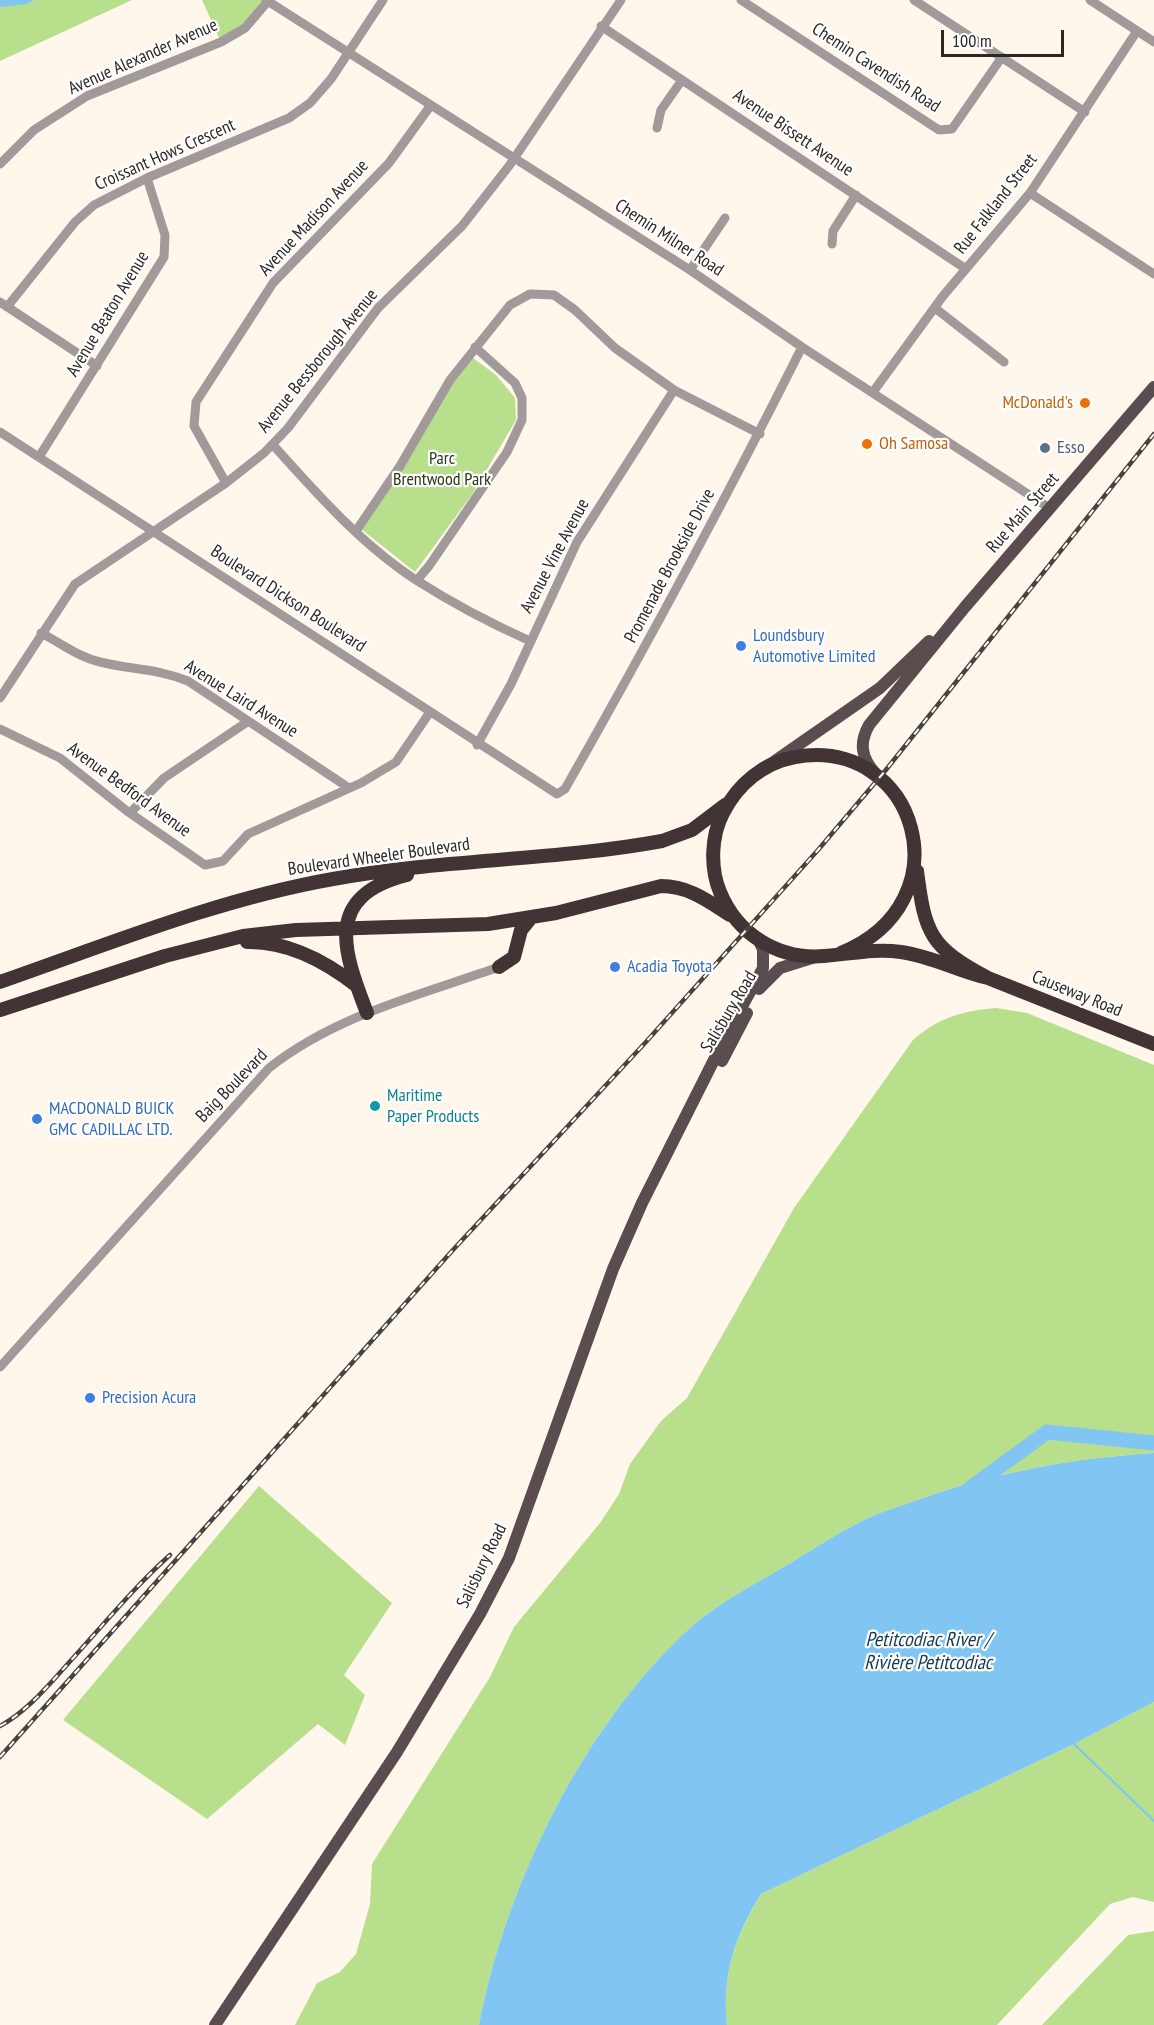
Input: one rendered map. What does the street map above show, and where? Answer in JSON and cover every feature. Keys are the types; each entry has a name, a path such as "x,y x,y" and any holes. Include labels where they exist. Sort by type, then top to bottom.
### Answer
{"highway":[{"path":"0,1010 149,961 258,933 345,928 452,927 530,918 669,886 691,891 734,918 759,941 780,951 801,956 841,953 861,945 879,933 894,917 905,899 912,879 915,857 914,838 903,807 880,779 864,767 826,755 787,758 769,765 746,781 729,801 718,825 713,852 718,886 734,918"},
{"name":"Boulevard Wheeler Boulevard","path":"0,982 274,891 363,874 669,840 692,830 729,801"},
{"name":"Causeway Road","path":"915,857 923,915 934,939 963,964 988,978"},
{"path":"368,1013 357,986 346,947 345,928 355,906 374,887 398,877 450,864"},
{"path":"499,967 514,957 521,930 530,918"},
{"path":"206,945 260,941 280,945 325,963 357,986"},
{"name":"Causeway Road","path":"841,953 883,950 903,952 988,978 1154,1044"}],"main road":[{"name":"Rue Main Street","path":"880,779 863,755 863,736 965,607 1154,387"},
{"name":"Rue Main Street","path":"769,765 880,688 965,607"},
{"name":"Salisbury Road","path":"215,2025 397,1752 484,1605 509,1558 535,1492 614,1269 642,1203 763,968 763,949 759,941"},
{"name":"Salisbury Road","path":"704,1083 723,1060 760,988 769,978 780,968 796,961 824,956"}],"street":[{"name":"Chemin Milner Road","path":"268,0 690,270 802,347 1051,509"},
{"name":"Avenue Alexander Avenue","path":"0,164 34,130 87,96 221,42 245,28 268,0"},
{"name":"Croissant Hows Crescent","path":"97,366 3,304 75,222 94,205 147,178 300,111 319,94 383,0"},
{"name":"Avenue Bessborough Avenue","path":"0,698 75,584 152,530 226,483 273,445 378,308 462,226 515,157 601,26 621,0"},
{"name":"Chemin Cavendish Road","path":"742,0 939,130 952,129 1002,57"},
{"path":"914,0 1085,112"},
{"path":"1090,0 1154,42"},
{"name":"Avenue Bissett Avenue","path":"601,26 966,269"},
{"name":"Rue Falkland Street","path":"873,392 935,308 1030,193 1137,31"},
{"path":"657,128 661,110 682,80"},
{"name":"Avenue Madison Avenue","path":"226,483 194,426 196,402 273,283 389,163 431,105"},
{"name":"Avenue Beaton Avenue","path":"39,457 164,257 165,235 147,178"},
{"path":"1030,193 1154,274"},
{"path":"832,244 833,231 856,195"},
{"path":"690,270 725,218"},
{"path":"356,531 400,466 450,380 510,305 530,294 554,295 575,310 615,348 674,390 760,434"},
{"path":"935,308 1004,362"},
{"path":"417,580 507,452 522,420 522,398 515,382 475,347"},
{"name":"Promenade Brookside Drive","path":"557,794 565,789 654,634 760,434 802,347"},
{"name":"Avenue Vine Avenue","path":"477,744 511,684 577,542 674,390"},
{"name":"Boulevard Dickson Boulevard","path":"0,432 557,794"},
{"path":"273,445 315,492 356,531 417,580 530,641"},
{"name":"Avenue Laird Avenue","path":"41,633 76,654 100,662 163,671 188,681 349,788"},
{"path":"349,788 396,762 430,712"},
{"path":"130,813 165,778 247,722"},
{"name":"Avenue Bedford Avenue","path":"0,729 60,758 130,813 205,865 223,861 248,834 349,788"},
{"name":"Baig Boulevard","path":"0,1367 255,1081 311,1039 368,1013 499,967"}],"green space":[{"path":"0,0 30,2 35,0 132,0 0,61"},
{"path":"202,0 266,0 245,28 221,42"},
{"name":"Parc Brentwood Park","path":"469,355 496,375 515,398 516,420 473,493 415,572 360,528"},
{"path":"996,1008 1027,1013 1154,1065 1154,1453 1061,1463 1030,1469 969,1484 869,1517 723,1603 691,1627 652,1666 617,1710 584,1758 555,1810 508,1917 491,1971 479,2025 295,2025 317,1983 340,1972 356,1954 370,1904 372,1864 490,1677 514,1627 600,1523 619,1494 630,1464 661,1421 687,1398 794,1208 913,1040 932,1026 952,1017"},
{"path":"259,1486 392,1603 344,1675 365,1695 345,1745 318,1724 207,1819 63,1720"},
{"path":"1154,1702 1154,1902 1133,1897 1110,1904 997,2025 727,2025 727,1989 732,1956 744,1926 761,1894 1074,1744"},
{"path":"1154,1931 1154,2025 1042,2025 1128,1935"}],"water":[{"path":"0,0 35,0 26,4 0,7"},
{"name":"Petitcodiac River / Rivière Petitcodiac","path":"1154,1453 1154,1702 1074,1744 761,1894 744,1925 732,1956 727,1989 727,2025 479,2025 491,1971 508,1917 555,1810 584,1758 617,1710 652,1666 691,1627 746,1589 843,1531 880,1513 969,1484 1030,1469 1123,1455"}],"waterway":[{"name":"Petitcodiac River / Rivière Petitcodiac","path":"965,1492 1047,1432 1154,1443"},
{"path":"1074,1744 1154,1821"}],"railway":[{"path":"0,1757 452,1251 645,1043 818,850 885,771 1154,434"},
{"path":"0,1726 35,1699 129,1595 170,1555"}],"place":[{"name":"McDonald's","path":"1085,403"},
{"name":"Oh Samosa","path":"867,444"},
{"name":"Esso","path":"1045,448"},
{"name":"Loundsbury Automotive Limited","path":"741,646"},
{"name":"Acadia Toyota","path":"615,967"},
{"name":"Maritime Paper Products","path":"375,1106"},
{"name":"MACDONALD BUICK GMC CADILLAC LTD.","path":"37,1119"},
{"name":"Precision Acura","path":"90,1398"}]}
